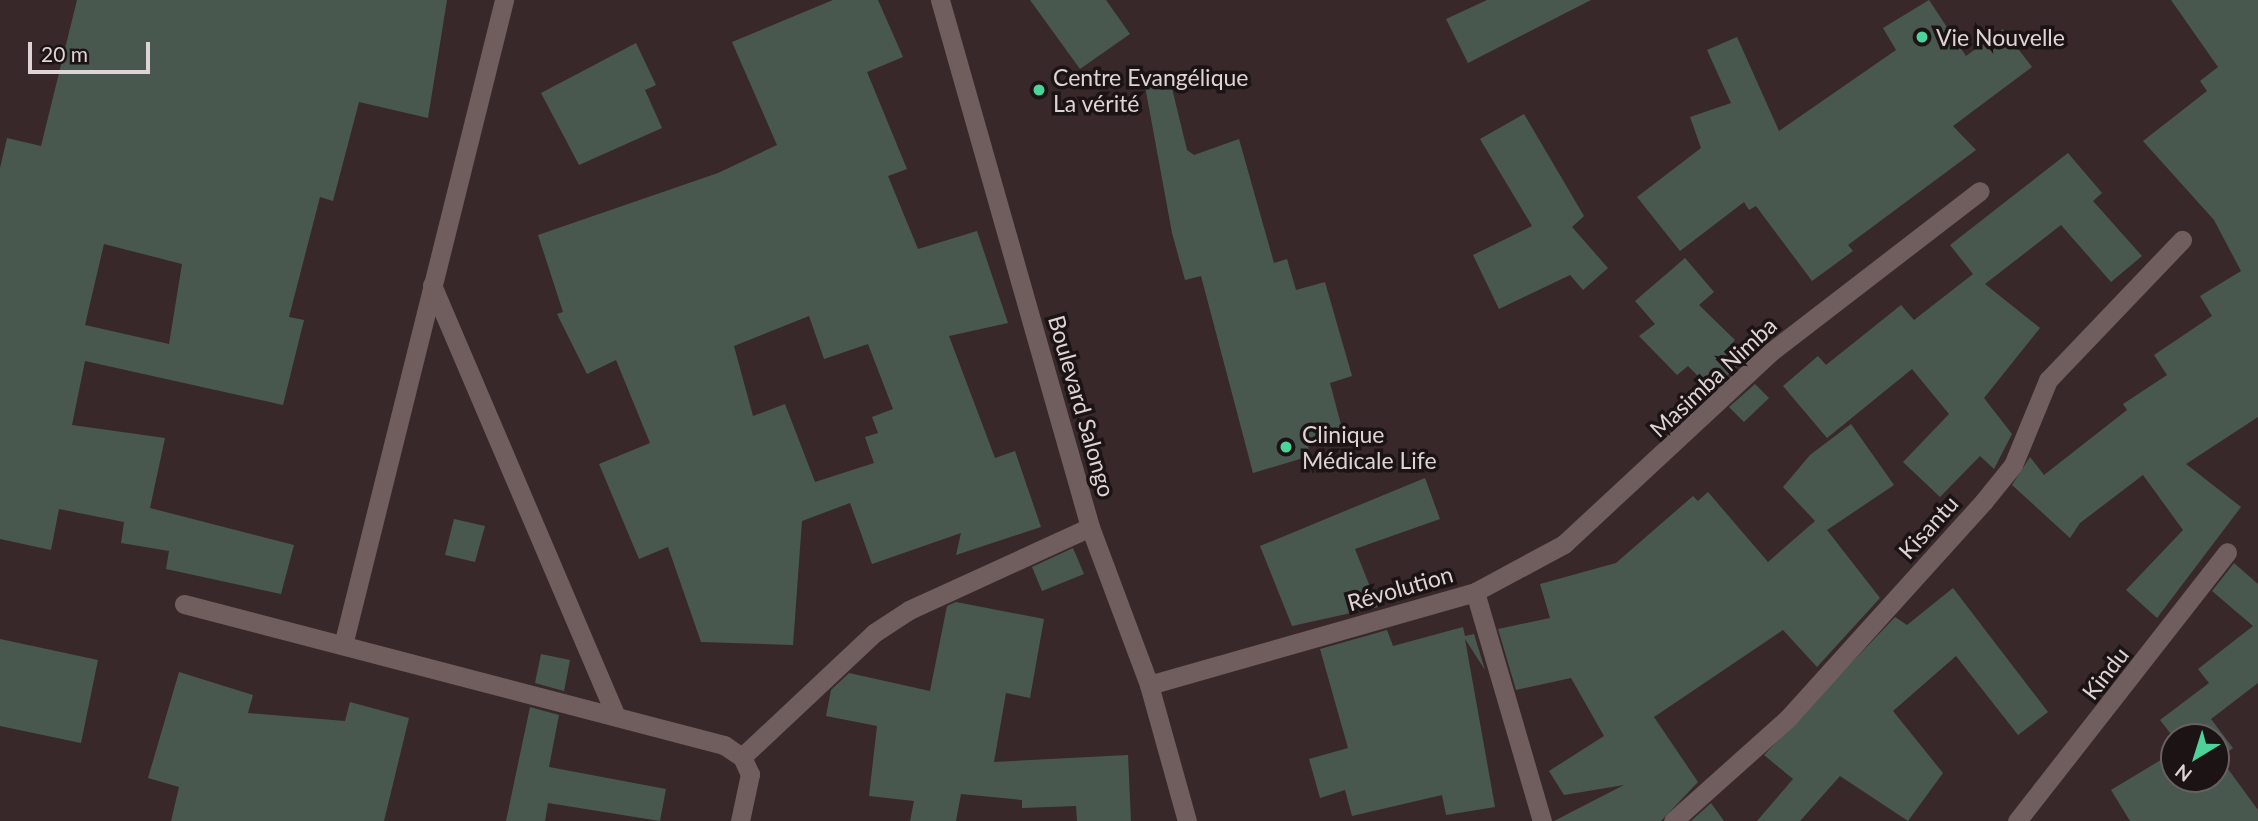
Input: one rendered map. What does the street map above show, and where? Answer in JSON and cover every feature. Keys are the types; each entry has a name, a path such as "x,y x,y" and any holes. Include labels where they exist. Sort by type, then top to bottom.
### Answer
{"street":[{"path":"344,641 504,0"},
{"name":"Boulevard Salongo","path":"940,0 1090,527 1149,685 1187,821"},
{"name":"Masimba Nimba","path":"1475,592 1564,544 1772,351 1980,191"},
{"name":"Kisantu","path":"1672,821 1788,718 1984,501 2013,466 2048,380 2182,240"},
{"path":"432,285 616,716"},
{"path":"742,757 874,633 908,610 1090,527"},
{"name":"Kindu","path":"2017,821 2227,552"},
{"name":"Révolution","path":"1149,685 1475,592 1542,821"},
{"path":"184,604 344,641 724,746 742,757 750,774 740,821"}],"building":[{"path":"77,0 447,0 428,118 359,102 333,201 320,197 289,317 304,320 283,405 85,361 72,425 165,438 150,508 294,545 281,594 166,569 169,551 121,543 124,522 59,509 51,550 0,539 0,168 7,138 41,146","holes":["104,244 182,264 169,344 85,325"]},
{"path":"833,0 878,0 903,57 867,72 907,169 888,176 918,249 977,231 1008,323 949,336 995,458 1015,451 1041,527 956,555 961,533 872,564 850,503 802,521 793,645 701,642 668,547 639,559 599,464 650,443 616,360 587,374 557,314 563,312 538,235 718,173 777,145 732,42","holes":["809,316 824,359 868,344 893,409 872,417 878,433 865,437 874,463 815,482 785,404 753,416 734,346"]},
{"path":"1030,0 1106,0 1130,34 1080,69"},
{"path":"1487,0 1591,0 1468,63 1446,19"},
{"path":"1929,0 1966,56 2003,29 2032,67 1953,126 1976,150 1848,245 1853,251 1812,281 1756,206 1749,210 1744,202 1680,251 1637,197 1701,148 1690,117 1731,103 1707,50 1737,37 1779,131 1896,50 1883,28"},
{"path":"2171,0 2258,0 2258,417 2186,464 2241,507 2157,618 2126,590 2183,530 2143,475 2080,523 2070,538 2012,485 2030,457 2044,475 2127,410 2123,404 2167,375 2154,355 2212,316 2200,296 2241,271 2214,220 2143,141 2207,91 2200,81 2218,67"},
{"path":"636,43 656,85 645,90 662,128 579,165 541,93"},
{"path":"1170,80 1187,150 1194,155 1239,139 1274,263 1287,259 1296,290 1325,282 1352,376 1330,383 1344,436 1308,447 1310,456 1253,473 1201,276 1185,280 1172,233 1145,86"},
{"path":"1524,114 1584,216 1572,227 1608,268 1583,290 1570,275 1499,309 1473,255 1532,226 1480,139"},
{"path":"2068,153 2102,193 2093,201 2142,256 2111,282 2061,225 1985,284 2040,328 1984,398 2012,434 1994,469 1980,456 1940,497 1903,462 1949,414 1912,369 1827,438 1783,386 1818,356 1826,365 1901,305 1914,320 1973,274 1950,245"},
{"path":"1685,258 1714,292 1699,305 1735,340 1724,352 1738,366 1712,390 1688,366 1677,375 1639,336 1655,324 1635,301"},
{"path":"1755,384 1769,398 1744,422 1729,407"},
{"path":"1851,424 1894,485 1827,530 1880,598 1817,667 1783,630 1654,717 1698,782 1661,821 1554,821 1624,785 1564,795 1549,771 1604,736 1571,678 1516,690 1498,629 1550,618 1540,584 1616,563 1693,496 1698,501 1708,492 1768,562 1815,521 1783,487 1810,455"},
{"path":"1425,478 1440,519 1355,549 1378,607 1292,626 1260,546"},
{"path":"454,519 485,526 475,562 445,555"},
{"path":"1073,548 1084,574 1042,591 1032,567"},
{"path":"2234,563 2258,584 2258,683 2211,719 2214,723 2162,723 2160,720 2209,683 2198,669 2253,626 2212,591"},
{"path":"1953,588 2048,712 2018,735 1956,656 1893,711 1943,773 1908,821 1840,776 1800,821 1757,821 1793,779 1764,755 1895,617 1907,625"},
{"path":"956,602 1044,619 1030,698 1006,693 994,762 1128,755 1131,821 1077,821 1076,806 1022,808 1022,800 961,794 956,821 910,821 914,801 869,796 877,726 826,716 831,690 849,673 930,691 947,606"},
{"path":"1463,627 1465,636 1474,634 1485,670 1465,639 1495,807 1446,815 1442,795 1352,816 1345,790 1320,798 1309,759 1348,748 1320,649 1387,630 1393,646"},
{"path":"0,639 98,660 81,743 0,726"},
{"path":"541,654 570,660 564,691 535,683"},
{"path":"179,672 253,695 248,713 345,721 350,702 409,718 384,821 171,821 179,787 148,778"},
{"path":"530,707 559,715 549,767 666,789 660,821 548,803 545,821 506,821"},
{"path":"2160,760 2160,793 2230,793 2230,772 2258,810 2258,821 2130,821 2111,790"},
{"path":"1711,803 1724,821 1691,821"}],"place":[{"name":"Vie Nouvelle","path":"1922,37"},
{"name":"Centre Evangélique La vérité","path":"1039,90"},
{"name":"Clinique Médicale Life","path":"1286,447"}]}
